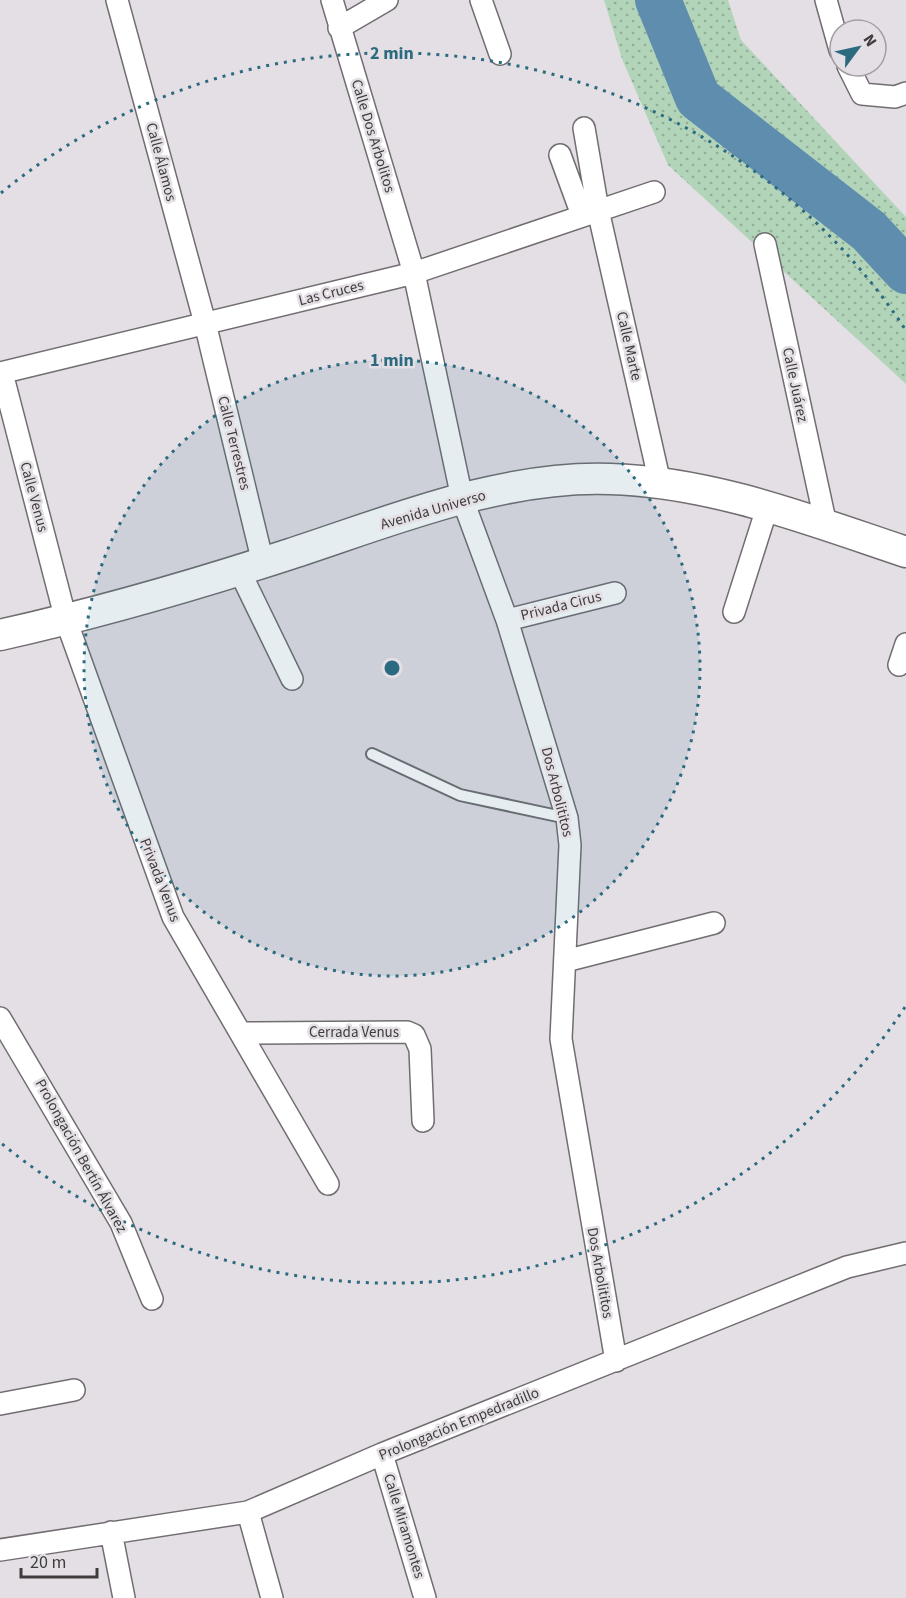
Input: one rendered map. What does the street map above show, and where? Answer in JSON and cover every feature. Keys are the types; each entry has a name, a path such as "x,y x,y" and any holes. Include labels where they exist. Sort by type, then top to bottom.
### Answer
{"street":[{"name":"Calle Álamos","path":"117,0 205,323"},
{"name":"Calle Dos Arbolitos","path":"332,0 414,273"},
{"path":"339,28 387,0"},
{"path":"481,0 500,54"},
{"path":"826,0 831,18"},
{"path":"854,78 862,94 901,95"},
{"path":"584,128 590,212"},
{"path":"560,155 590,212"},
{"name":"Las Cruces","path":"1,373 414,273 654,192"},
{"name":"Calle Marte","path":"590,212 660,483"},
{"name":"Calle Juárez","path":"765,244 826,525"},
{"name":"Dos Arbolititos","path":"414,273 462,498 507,620 567,818 570,845 561,1039 566,1082 616,1362"},
{"name":"Calle Terrestres","path":"205,323 251,567 292,679"},
{"name":"Calle Venus","path":"1,373 66,620"},
{"name":"Avenida Universo","path":"0,635 66,620 251,567 462,498 559,481 608,479 660,483 768,506 906,552"},
{"path":"734,612 768,506"},
{"name":"Privada Cirus","path":"507,620 615,593"},
{"name":"Privada Venus","path":"66,620 173,917 328,1184"},
{"path":"899,665 906,644"},
{"path":"565,961 714,923"},
{"name":"Prolongación Bertín Álvarez","path":"0,1018 121,1223 152,1299"},
{"name":"Cerrada Venus","path":"242,1033 407,1032 414,1035 420,1049 423,1121"},
{"name":"Prolongación Empedradillo","path":"0,1550 248,1512 382,1454 616,1362 847,1267 906,1253"},
{"path":"0,1404 74,1390"},
{"name":"Calle Miramontes","path":"382,1454 425,1598"},
{"path":"248,1512 272,1598"},
{"path":"111,1532 124,1598"}],"lane":[{"path":"372,754 460,795 567,818"}],"green space":[{"path":"604,0 728,0 741,40 906,217 906,384 668,165 622,59"}],"waterway":[{"path":"658,0 698,98 869,231 906,271"}]}
